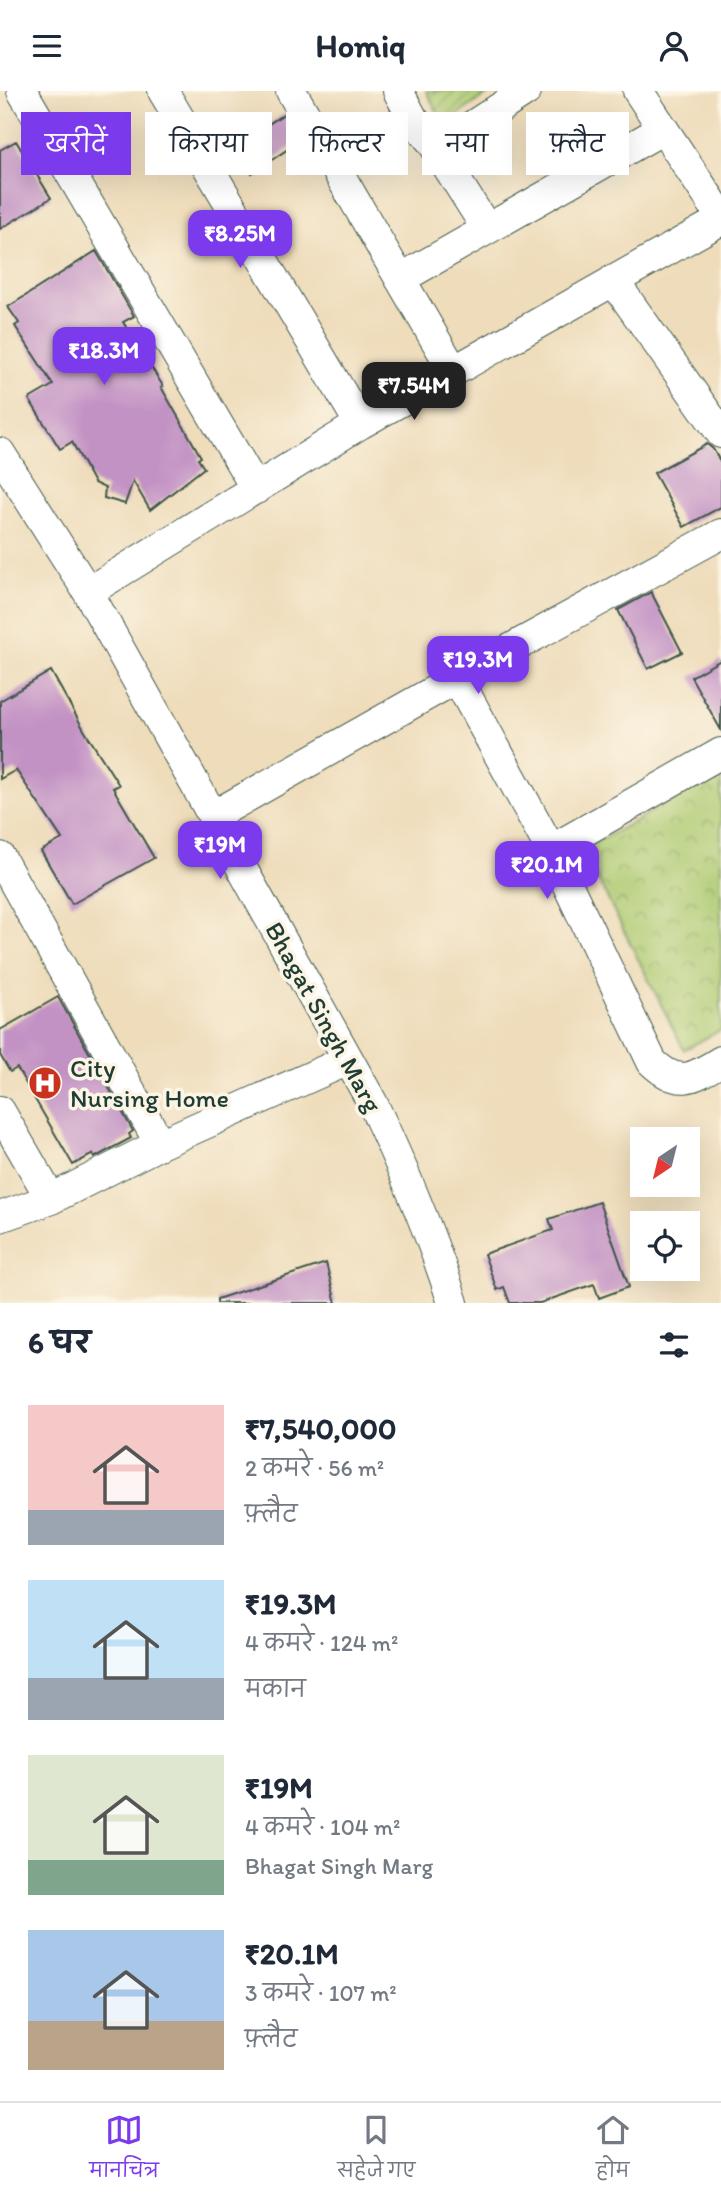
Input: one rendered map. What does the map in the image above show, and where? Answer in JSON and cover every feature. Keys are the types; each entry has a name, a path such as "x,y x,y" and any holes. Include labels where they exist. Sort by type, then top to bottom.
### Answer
{"street":[{"path":"22,91 256,489"},
{"path":"163,91 360,424"},
{"path":"291,91 453,370"},
{"path":"398,91 422,130"},
{"path":"494,112 526,91"},
{"path":"88,592 360,424 721,218 638,91"},
{"path":"400,279 663,129"},
{"path":"453,175 487,229"},
{"path":"613,281 721,433"},
{"name":"Bhagat Singh Marg","path":"0,453 88,592 372,1102 410,1182 435,1246 453,1303"},
{"path":"213,816 457,678 721,534"},
{"path":"457,678 551,850 652,1062 677,1079 695,1077 721,1061"},
{"path":"551,850 721,753"},
{"path":"0,857 160,1144"},
{"path":"0,1217 51,1199 160,1144 348,1060"},
{"path":"1,1115 51,1199"}],"green space":[{"path":"426,91 492,91 461,112 437,112"},
{"path":"721,773 721,1030 684,1050 583,850"}],"building":[{"path":"284,114 286,117 286,150 272,160 272,122"},
{"path":"16,141 21,149 21,175 37,175 51,198 0,229 0,150"},
{"path":"96,251 134,316 123,322 163,386 161,387 201,457 198,459 204,468 150,510 133,481 125,504 104,498 105,488 94,483 72,442 60,449 29,399 53,385 15,326 19,323 8,307"},
{"path":"707,444 721,463 721,507 684,527 654,473"},
{"path":"651,592 682,652 648,669 618,610"},
{"path":"721,660 721,730 691,677"},
{"path":"51,671 119,785 113,788 154,858 72,904 41,851 62,839 16,770 0,779 0,701"},
{"path":"58,997 133,1131 129,1134 131,1138 94,1158 93,1154 73,1165 17,1068 10,1072 0,1055 0,1030"},
{"path":"599,1202 629,1287 599,1298 594,1284 540,1303 510,1303 504,1287 497,1290 484,1254 553,1230 549,1219"},
{"path":"326,1263 336,1303 217,1303 217,1299"}],"place":[{"name":"City Nursing Home","path":"45,1083"}]}
